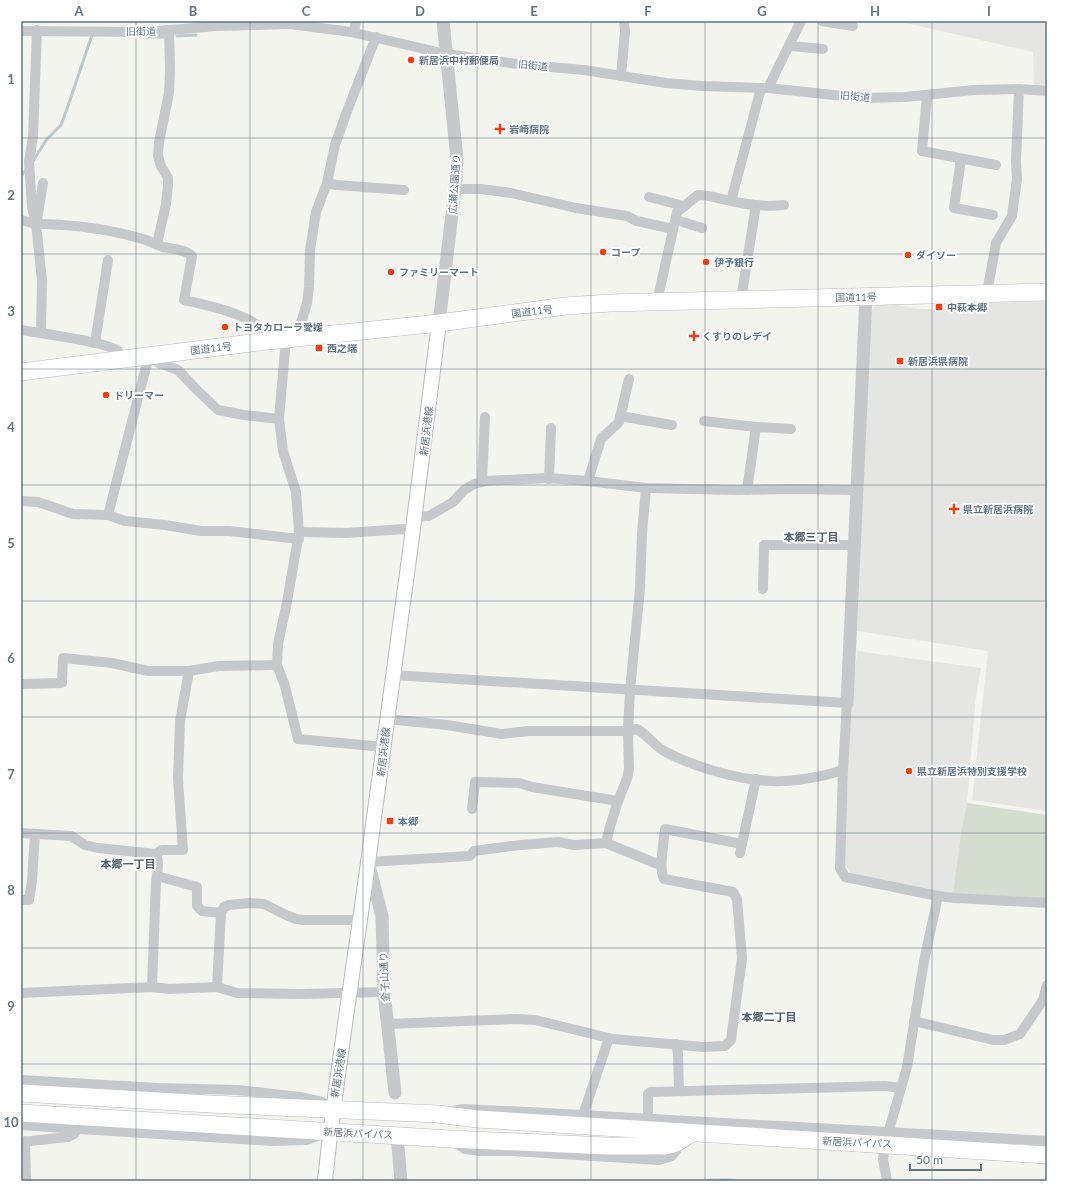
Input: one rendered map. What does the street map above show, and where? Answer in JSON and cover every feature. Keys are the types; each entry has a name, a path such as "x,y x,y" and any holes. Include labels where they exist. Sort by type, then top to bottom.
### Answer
{"highway":[{"name":"国道11号","path":"21,372 292,338 439,323 566,306 610,303 1047,292"},
{"name":"新居浜バイパス","path":"21,1093 210,1104 438,1114 477,1119 692,1133 887,1138 1047,1155"},
{"name":"新居浜バイパス","path":"21,1113 450,1140 607,1146 665,1146 676,1143 692,1133"}],"main road":[{"name":"新居浜港線","path":"325,1179 330,1132 414,524 439,323"}],"street":[{"path":"147,32 148,21"},
{"path":"354,32 356,21"},
{"name":"広瀬公園通り","path":"439,323 455,189 457,159 443,21"},
{"path":"621,76 625,31 624,21"},
{"path":"731,201 765,88 790,46 801,21"},
{"path":"822,21 853,26"},
{"name":"旧街道","path":"21,31 37,30 49,26 147,32 216,26 321,24 446,54 517,64 584,70 666,82 765,88 862,98 890,98 974,90 1019,89 1047,91"},
{"path":"37,30 33,136 29,162 32,207 41,254 41,333"},
{"path":"157,244 166,204 168,186 168,178 161,166 158,156 159,142 169,93 169,30"},
{"path":"376,37 346,114 336,145 327,183 316,212 310,250 308,298 301,323 292,338 279,419 283,451 296,492 299,536 278,644 277,665 285,686 298,739 384,747"},
{"path":"790,46 823,49"},
{"path":"987,294 996,243 1012,216 1017,179 1016,162 1019,89"},
{"path":"927,95 922,151 996,165"},
{"path":"961,159 954,208 994,215"},
{"path":"36,224 43,183"},
{"path":"327,183 336,186 404,190"},
{"path":"455,189 481,189 511,193 576,208 627,216 638,221 702,228"},
{"path":"657,302 678,212 698,195 706,195 756,206 767,207 784,205"},
{"path":"649,197 684,206"},
{"path":"741,300 756,206"},
{"path":"21,220 36,224 67,224 122,234 188,252 192,256 184,300 220,308 251,322 263,330 267,341"},
{"path":"95,343 108,260"},
{"path":"866,297 843,770 840,868 846,877 938,896 1047,902"},
{"path":"21,330 95,343 114,348 119,352 123,359"},
{"path":"108,516 150,355 159,363 178,370 194,388 218,410 279,419"},
{"path":"588,481 601,439 619,422 629,379"},
{"path":"620,416 672,425"},
{"path":"482,482 485,417"},
{"path":"704,421 756,427 791,429"},
{"path":"747,490 756,427"},
{"path":"549,479 551,428"},
{"path":"21,501 38,502 73,514 108,516 125,521 165,525 201,531 229,531 299,536 403,529 453,502 464,490 474,484 482,482 549,479 588,481 646,488 856,490"},
{"path":"606,843 629,769 628,731 630,690 640,588 642,533 646,488"},
{"path":"763,589 764,545 854,545"},
{"path":"21,684 62,683 63,658 112,663 148,671 189,671 219,666 277,665"},
{"path":"21,832 71,836 85,845 98,848 156,854 162,850 183,850 178,779 180,721 189,671"},
{"path":"393,675 847,704"},
{"path":"387,719 447,725 502,734 528,731 628,731 638,729 646,734 664,752 694,764 720,773 770,781 786,781 832,774 843,770"},
{"path":"387,1024 516,1019 529,1020 609,1038 703,1047 725,1046 731,1040 742,958 737,899 733,892 664,879 661,864 665,829 741,849 756,779"},
{"path":"472,808 475,782 519,783 532,787 618,801"},
{"path":"21,900 29,900 32,881 35,834"},
{"path":"368,862 470,856 474,851 520,844 558,842 574,845 606,843 655,863 661,864"},
{"path":"152,987 157,876 156,854"},
{"name":"金子山通り","path":"368,862 382,916 384,992 395,1093"},
{"path":"157,876 197,887 197,906 202,910 221,913"},
{"path":"887,1181 883,1159 887,1138 907,1067 938,896"},
{"path":"217,987 221,913 226,905 249,903 264,904 300,920 360,920"},
{"path":"914,1022 992,1040 1004,1040 1020,1034 1043,1000 1047,985"},
{"path":"21,993 152,987 169,990 217,987 237,992 302,994 384,992"},
{"path":"584,1115 609,1038"},
{"path":"676,1044 678,1054 679,1091"},
{"path":"21,1080 158,1088 238,1090 300,1097 322,1102 333,1110"},
{"path":"648,1118 648,1094 650,1092 885,1086 901,1088"},
{"path":"438,1114 463,1109 648,1118 887,1138 1047,1140"},
{"path":"21,1125 273,1142 306,1140 330,1132"},
{"path":"26,1181 23,1141 68,1137 74,1134 78,1129"},
{"path":"397,1136 401,1181"}],"shaded area":[{"path":"897,21 1047,21 1047,87 1034,86 1033,52"},
{"name":"県立新居浜病院","path":"1047,301 1047,811 972,800 988,651 857,631 871,314 873,308 877,305 898,305 920,309 962,309 983,303"},
{"name":"県立新居浜特別支援学校","path":"857,651 981,668 976,696 967,803 961,833 953,894 851,874 844,864 849,739"},
{"path":"967,803 1047,815 1047,899 953,894 961,833"}],"waterway":[{"path":"33,161 47,139 61,125 92,35 94,35"},
{"path":"177,36 196,35"},
{"path":"147,37 168,37"},
{"path":"21,176 25,171"}],"railway":[{"path":"711,1181 731,1181"}],"place":[{"name":"新居浜中村郵便局","path":"411,60"},
{"name":"岩崎病院","path":"500,129"},
{"name":"コープ","path":"603,252"},
{"name":"ダイソー","path":"908,255"},
{"name":"伊予銀行","path":"706,262"},
{"name":"ファミリーマート","path":"391,272"},
{"name":"中萩本郷","path":"939,307"},
{"name":"トヨタカローラ愛媛","path":"225,327"},
{"name":"くすりのレデイ","path":"694,336"},
{"name":"西之端","path":"319,348"},
{"name":"新居浜県病院","path":"900,361"},
{"name":"ドリーマー","path":"106,395"},
{"name":"県立新居浜病院","path":"954,509"},
{"name":"県立新居浜特別支援学校","path":"909,771"},
{"name":"本郷","path":"390,821"}],"district":[{"name":"本郷三丁目","path":"811,536"},
{"name":"本郷一丁目","path":"128,863"},
{"name":"本郷二丁目","path":"769,1016"}]}
